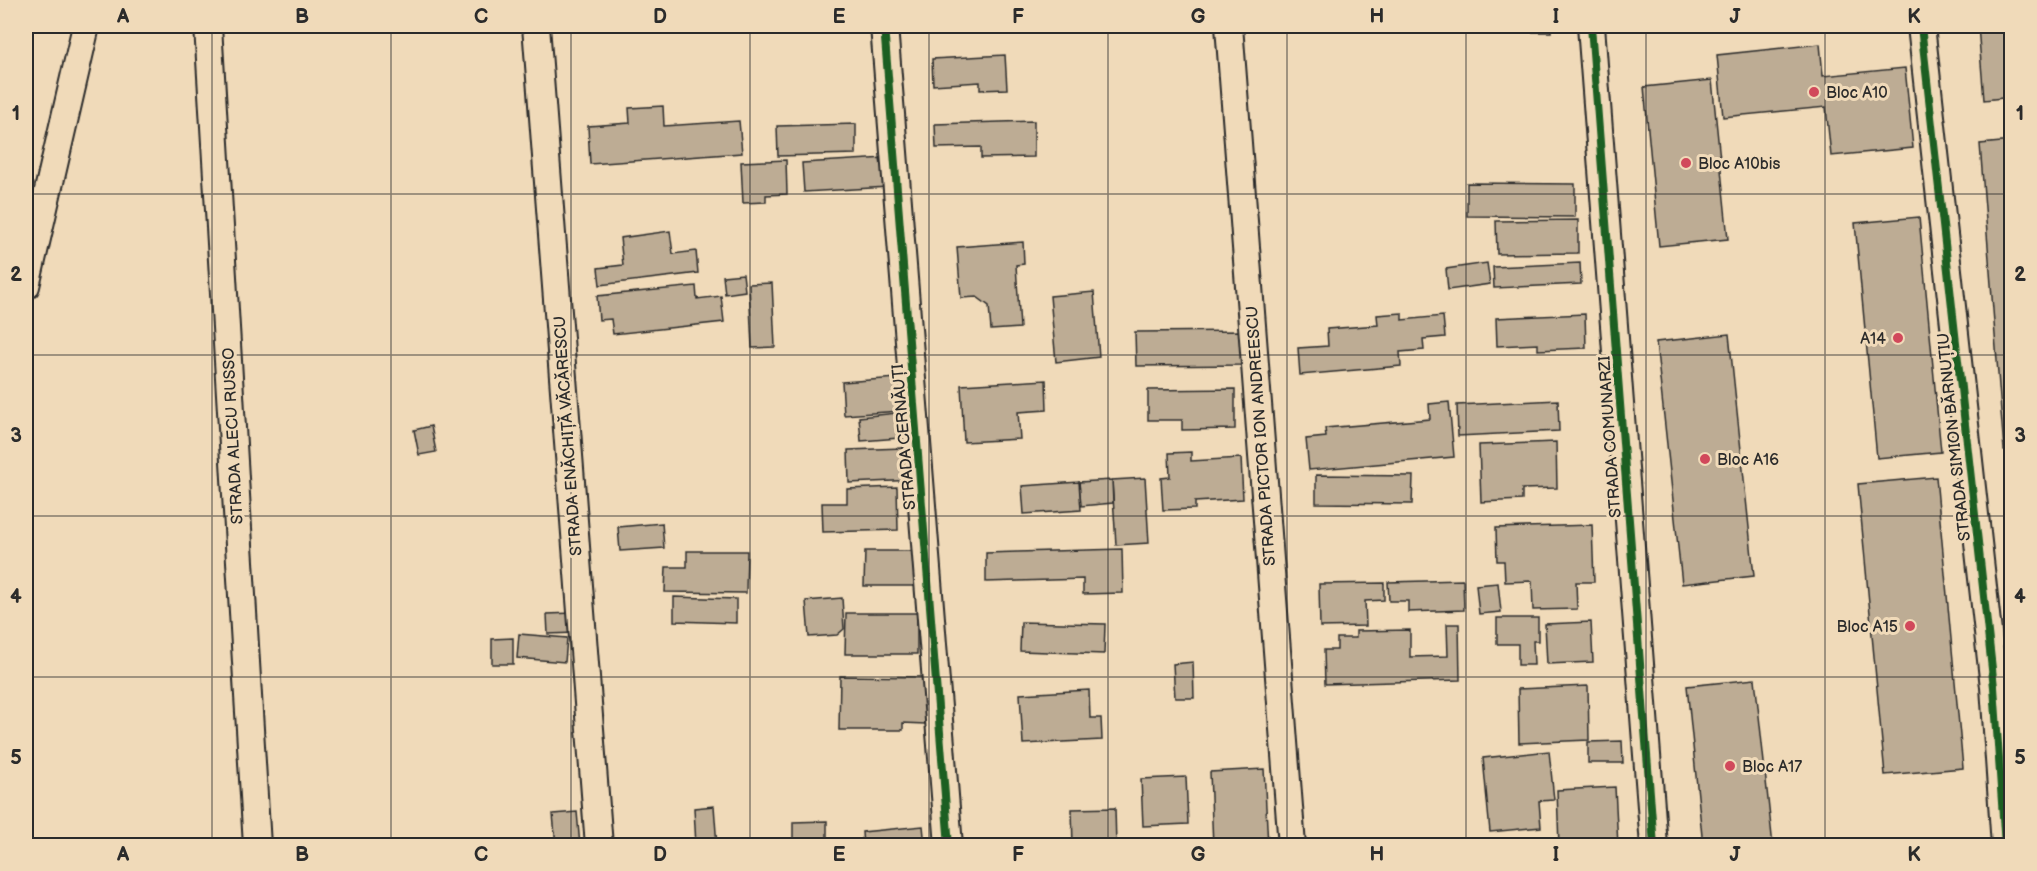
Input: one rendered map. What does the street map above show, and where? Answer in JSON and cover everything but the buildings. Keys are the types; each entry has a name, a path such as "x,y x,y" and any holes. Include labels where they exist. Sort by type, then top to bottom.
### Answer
{"street":[{"path":"26,286 86,26"},
{"name":"STRADA ALECU RUSSO","path":"208,26 257,846"},
{"name":"STRADA ENĂCHIȚĂ VĂCĂRESCU","path":"536,26 599,846"},
{"name":"STRADA CERNĂUȚI","path":"884,26 949,846"},
{"name":"STRADA PICTOR ION ANDREESCU","path":"1229,26 1292,846"},
{"name":"STRADA COMUNARZI","path":"1592,26 1654,846"},
{"name":"STRADA SIMION BĂRNUȚIU","path":"1921,26 1994,687 2005,846"}],"cycle path":[{"path":"884,26 949,846"},
{"path":"1591,26 1654,846"},
{"path":"1921,26 1994,687 2005,846"}],"place":[{"name":"Bloc A10","path":"1814,92"},
{"name":"Bloc A10bis","path":"1686,163"},
{"name":"A14","path":"1898,338"},
{"name":"Bloc A16","path":"1705,459"},
{"name":"Bloc A15","path":"1910,626"},
{"name":"Bloc A17","path":"1730,766"}]}
